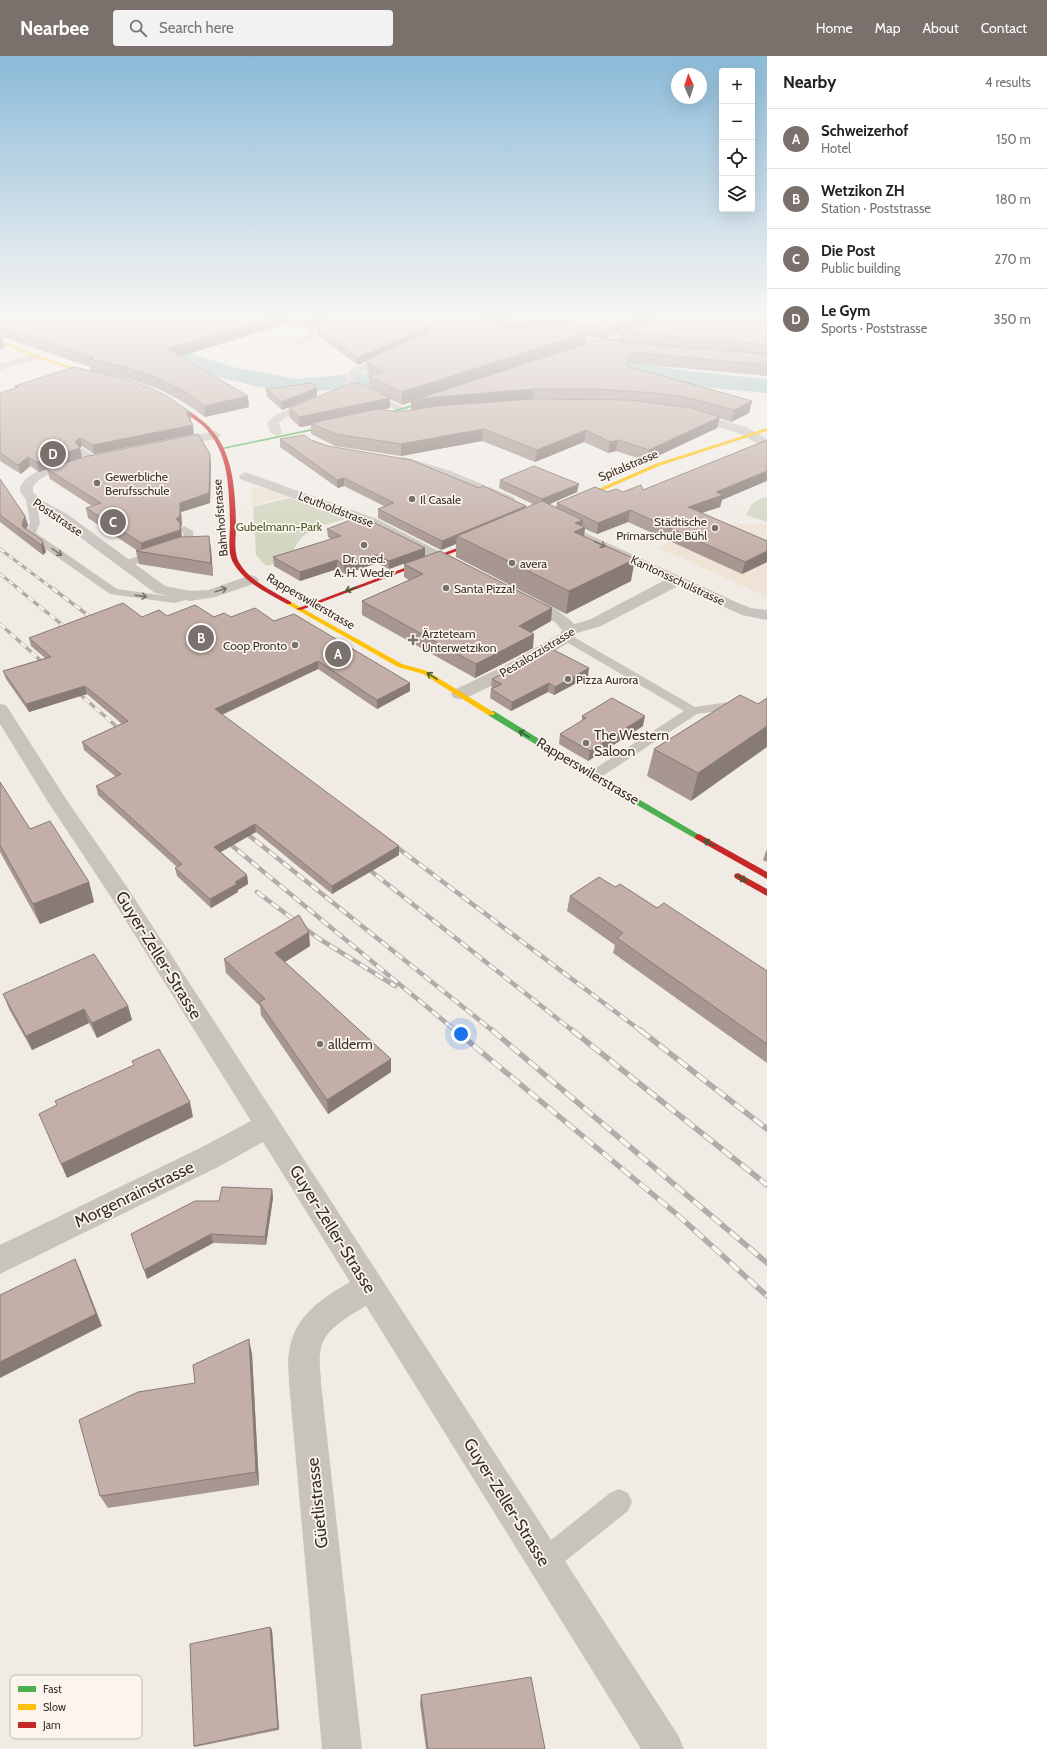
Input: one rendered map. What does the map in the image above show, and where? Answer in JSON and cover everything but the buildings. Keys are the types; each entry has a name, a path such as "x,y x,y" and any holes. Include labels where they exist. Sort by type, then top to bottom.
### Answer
{"main road":[{"name":"Bahnhofstrasse","path":"159,396 190,413 219,435 228,472 235,561 243,573 252,580"},
{"path":"223,448 307,435 404,410 446,396"},
{"name":"Spitalstrasse","path":"561,506 657,465 715,444 767,429"},
{"path":"250,432 276,432 307,435"},
{"path":"299,609 441,557 490,537"},
{"name":"Rapperswilerstrasse","path":"252,580 299,609 400,666 426,672 593,776 767,876"},
{"name":"Rapperswilerstrasse","path":"400,666 411,678"},
{"path":"727,869 767,893"}],"street":[{"path":"276,432 273,422 280,416 330,396"},
{"path":"677,412 742,430 767,444"},
{"path":"379,416 392,419 423,415"},
{"path":"161,446 219,435"},
{"name":"Poststrasse","path":"108,456 62,468 33,478 26,486 26,492 31,499 47,511 62,517 160,590 190,596 210,594 252,580"},
{"path":"394,460 423,465 475,484 517,504"},
{"name":"Leutholdstrasse","path":"245,476 372,522 471,573"},
{"name":"Kantonsschulstrasse","path":"544,518 732,606 748,612 767,614"},
{"name":"Pestalozzistrasse","path":"460,694 512,669 568,633 595,623 678,580"},
{"path":"512,594 561,619 568,633"},
{"name":"Guyer-Zeller-Strasse","path":"0,709 58,802 119,892 664,1749"},
{"name":"Morgenrainstrasse","path":"0,1260 208,1158 267,1126"},
{"name":"Güetlistrasse","path":"342,1749 305,1383 304,1350 309,1335 318,1322 329,1311 370,1287"}],"lane":[{"path":"373,396 404,410"},
{"path":"82,451 95,460"},
{"path":"31,499 35,523 31,534 114,592 174,600 190,596"},
{"path":"125,564 189,543 188,531 184,529"},
{"path":"568,633 693,711"},
{"path":"593,776 693,711 742,704 767,714"},
{"path":"545,1561 619,1502"}],"green space":[{"name":"Gubelmann-Park","path":"289,498 349,518 317,528 303,536 294,549 299,556 266,566 256,555 253,507"},
{"path":"761,498 767,498 767,522 746,515 751,505"}],"shaded area":[{"path":"251,487 269,488 294,495 252,506"},
{"path":"743,523 767,525 767,560 710,535 732,525"},
{"path":"671,541 742,574 767,562 767,597 658,547"}],"railway":[{"path":"0,549 53,589"},
{"path":"0,574 19,589"},
{"path":"17,588 71,632"},
{"path":"52,588 97,622"},
{"path":"0,624 48,667"},
{"path":"74,689 125,734"},
{"path":"241,829 493,1031"},
{"path":"224,839 456,1031"},
{"path":"390,842 641,1031"},
{"path":"362,864 573,1031"},
{"path":"257,892 318,938 395,986"},
{"path":"455,1030 680,1217 767,1296"},
{"path":"492,1030 767,1263"},
{"path":"572,1030 767,1185"},
{"path":"640,1030 767,1129"}],"traffic: fast":[{"path":"223,448 379,416 440,398"},
{"path":"491,713 593,776 699,837"}],"traffic: slow":[{"path":"572,502 657,465 767,429"},
{"path":"289,603 400,666 425,672 491,713"}],"traffic: jam":[{"path":"165,399 187,412 203,424 215,436 223,449 228,464 232,502 233,550 236,563 246,576 267,591 289,603"},
{"path":"299,609 483,540"},
{"path":"699,837 767,876"},
{"path":"738,876 767,893"}],"place":[{"name":"Le Gym","path":"53,454"},
{"name":"Gewerbliche Berufsschule","path":"97,483"},
{"name":"Il Casale","path":"412,499"},
{"name":"Die Post","path":"113,522"},
{"name":"Städtische Primarschule Bühl","path":"715,528"},
{"name":"Dr. med. A. H. Weder","path":"364,545"},
{"name":"avera","path":"512,563"},
{"name":"Santa Pizza!","path":"446,588"},
{"name":"Wetzikon ZH","path":"201,638"},
{"name":"Ärzteteam Unterwetzikon","path":"413,640"},
{"name":"Coop Pronto","path":"295,645"},
{"name":"Schweizerhof","path":"338,654"},
{"name":"Pizza Aurora","path":"568,679"},
{"name":"The Western Saloon","path":"586,743"},
{"name":"allderm","path":"320,1044"}]}
